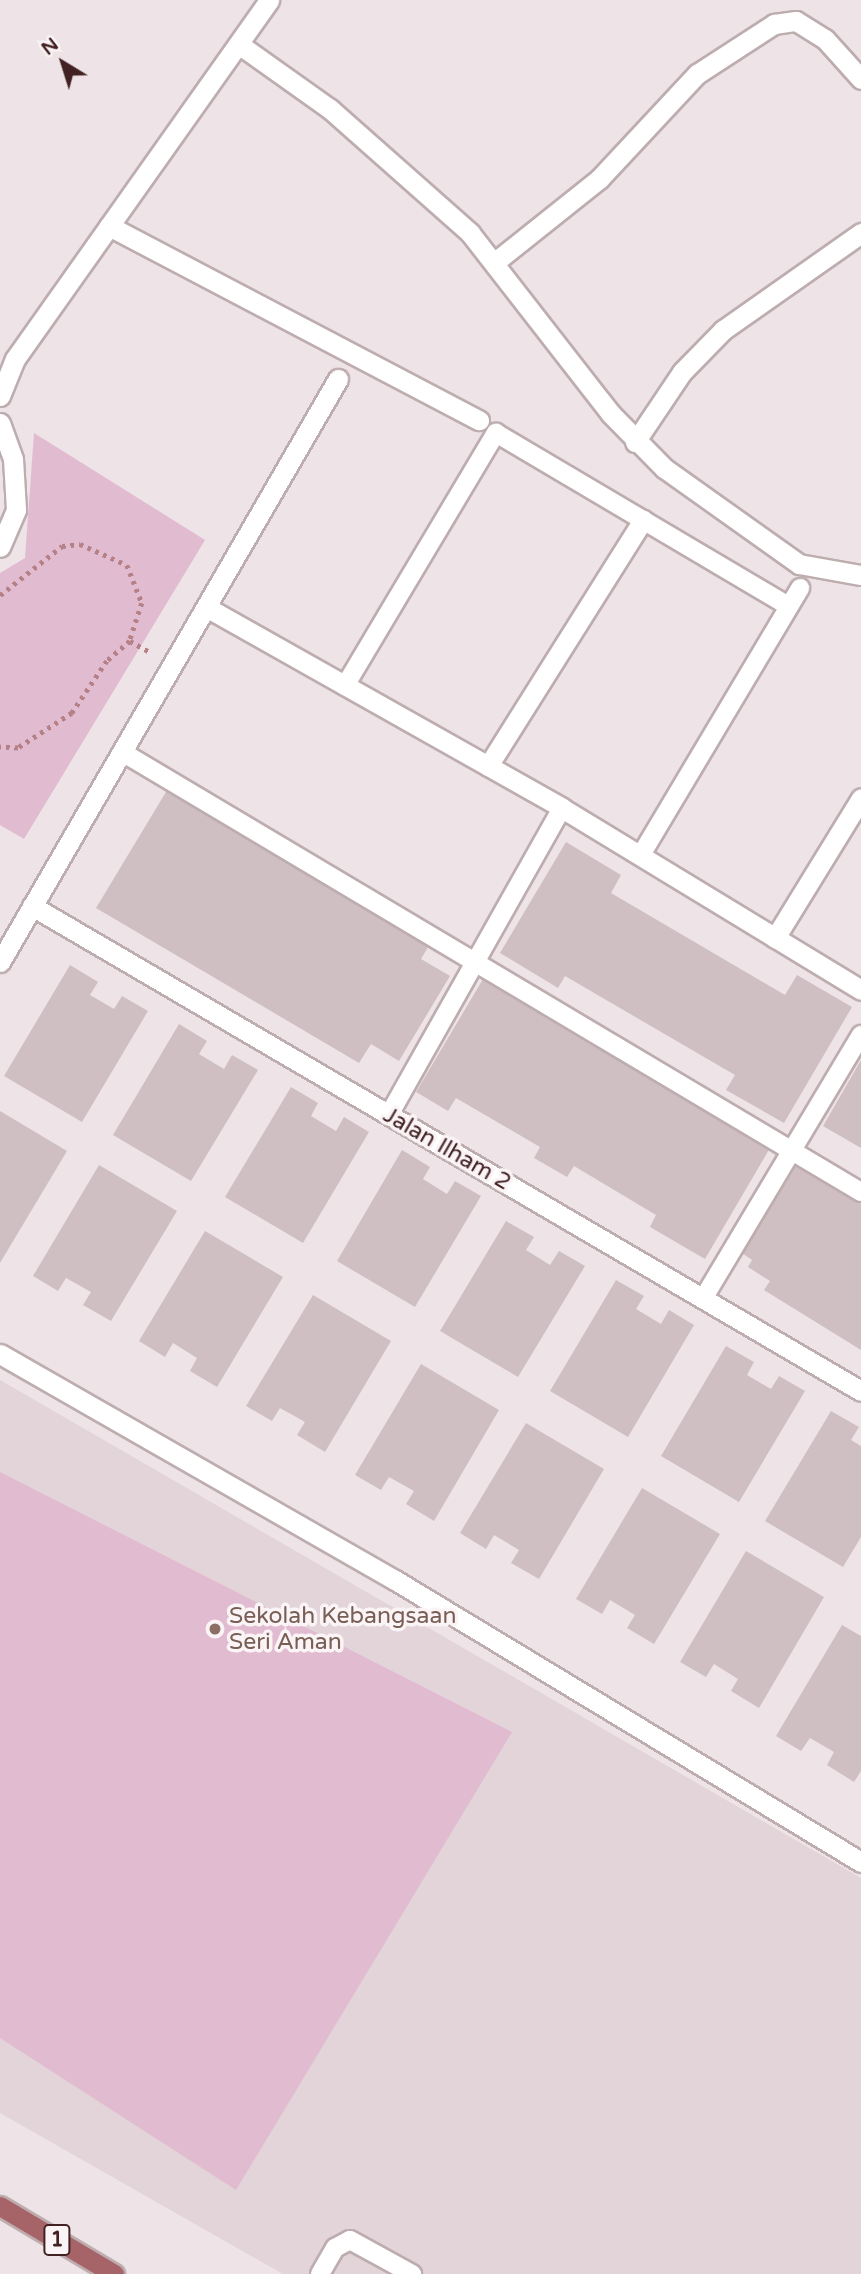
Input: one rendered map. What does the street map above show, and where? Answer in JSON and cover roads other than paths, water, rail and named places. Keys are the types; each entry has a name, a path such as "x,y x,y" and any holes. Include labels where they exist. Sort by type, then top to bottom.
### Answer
{"main road":[{"name":"1","path":"0,2206 114,2274"}],"street":[{"path":"0,396 15,359 240,45 269,0"},
{"path":"495,262 599,179 697,74 774,24 796,21 825,38 861,79"},
{"path":"240,45 369,141 495,262 635,442 799,564 861,575"},
{"path":"109,226 479,421"},
{"path":"635,442 682,372 723,330 861,233"},
{"path":"0,962 338,379"},
{"path":"0,424 13,459 16,510 0,547"},
{"path":"488,766 643,520"},
{"path":"206,607 562,808 861,990"},
{"path":"775,938 861,798"},
{"name":"Jalan Ilham 2","path":"32,906 861,1391"},
{"path":"0,1354 395,1580 861,1862"}],"lane":[{"path":"345,686 496,433 789,606"},
{"path":"640,855 800,587"},
{"path":"122,752 476,960 861,1192"},
{"path":"389,1115 562,808"},
{"path":"703,1299 861,1035"},
{"path":"320,2274 335,2248 350,2240 412,2274"}],"place":[{"name":"Sekolah Kebangsaan Seri Aman","path":"215,1629"}]}
